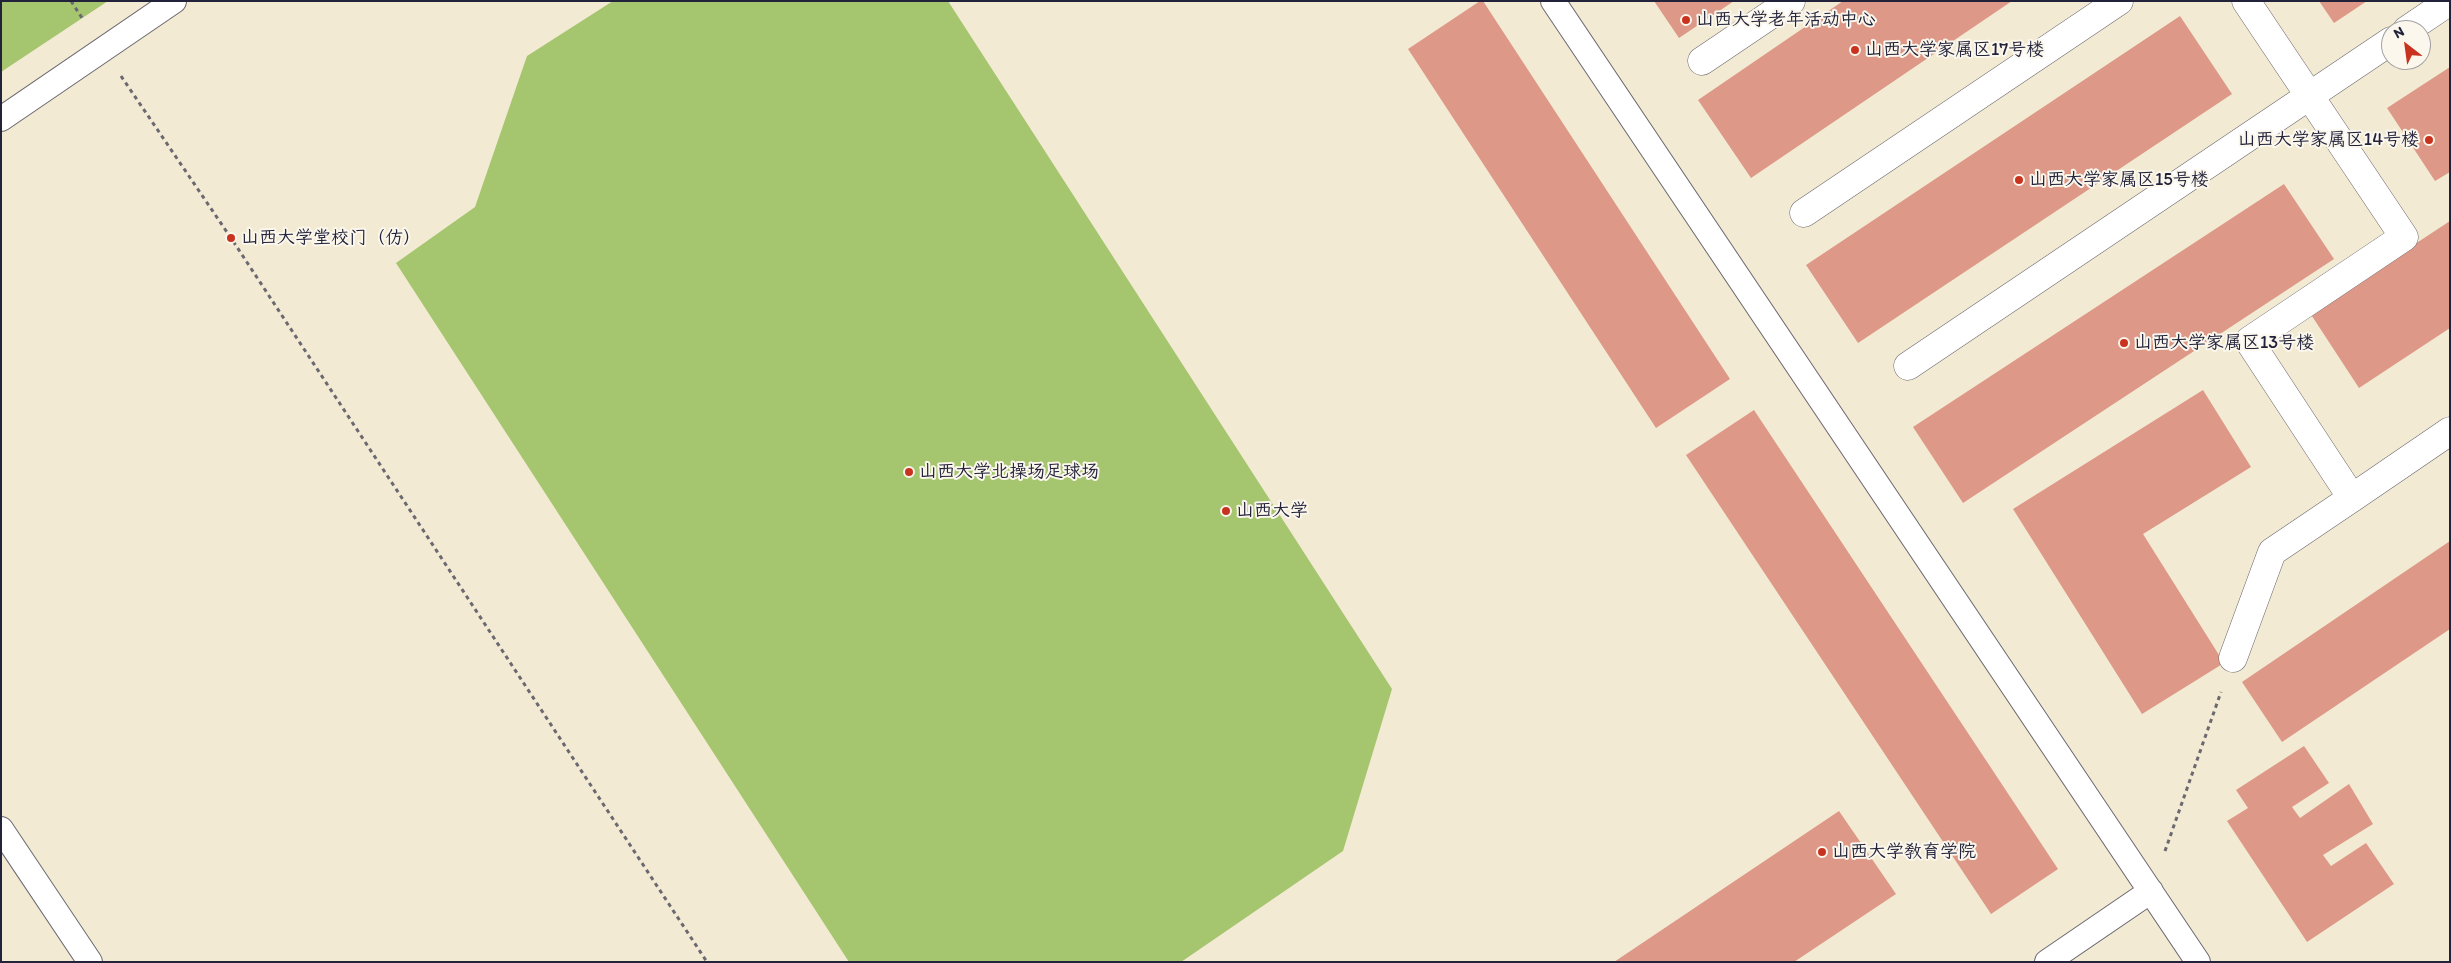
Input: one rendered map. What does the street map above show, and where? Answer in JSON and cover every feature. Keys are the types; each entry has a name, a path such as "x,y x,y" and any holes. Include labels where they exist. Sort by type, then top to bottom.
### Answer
{"street":[{"path":"1702,61 1791,1"},
{"path":"1804,213 2119,1"},
{"path":"2246,1 2404,237 2249,342 2352,498"},
{"path":"2422,20 2450,2"},
{"path":"1908,366 2381,48"},
{"path":"2233,658 2272,552 2450,431"}],"lane":[{"path":"1,118 174,1"},
{"path":"1553,1 2198,962"},
{"path":"1,829 90,962"},
{"path":"2047,962 2151,890"}],"path":[{"path":"71,1 237,246 707,962"},
{"path":"2151,890 2233,658"}],"green space":[{"path":"1,1 108,1 1,72"},
{"path":"613,1 948,1 1392,689 1343,851 1181,962 849,962 396,263 475,207 527,56"}],"building":[{"path":"1480,1 1483,1 1730,379 1656,428 1408,49"},
{"name":"山西大学老年活动中心","path":"1654,1 1734,1 1679,38"},
{"name":"山西大学家属区17号楼","path":"1843,1 2012,1 1751,178 1698,100"},
{"path":"2319,1 2367,1 2334,23"},
{"name":"山西大学家属区15号楼","path":"2180,16 2232,94 1858,343 1806,265"},
{"name":"山西大学家属区14号楼","path":"2450,67 2450,172 2435,181 2387,108"},
{"name":"山西大学家属区13号楼","path":"2284,184 2334,259 1963,503 1913,427"},
{"path":"2450,221 2450,328 2359,388 2310,313"},
{"path":"2203,390 2251,467 2143,534 2224,663 2142,714 2013,509"},
{"path":"1754,410 2058,869 1991,914 1686,455"},
{"path":"2450,541 2450,629 2282,742 2242,682"},
{"path":"2304,746 2329,783 2292,807 2300,818 2349,784 2373,824 2323,855 2331,866 2366,843 2394,884 2307,942 2227,821 2248,808 2236,790"},
{"name":"山西大学教育学院","path":"1839,811 1896,894 1794,962 1614,962"}],"place":[{"name":"山西大学老年活动中心","path":"1686,20"},
{"name":"山西大学家属区17号楼","path":"1855,50"},
{"name":"山西大学家属区14号楼","path":"2429,140"},
{"name":"山西大学家属区15号楼","path":"2019,180"},
{"name":"山西大学堂校门（仿）","path":"231,238"},
{"name":"山西大学家属区13号楼","path":"2124,343"},
{"name":"山西大学北操场足球场","path":"909,472"},
{"name":"山西大学","path":"1226,511"},
{"name":"山西大学教育学院","path":"1822,852"}]}
